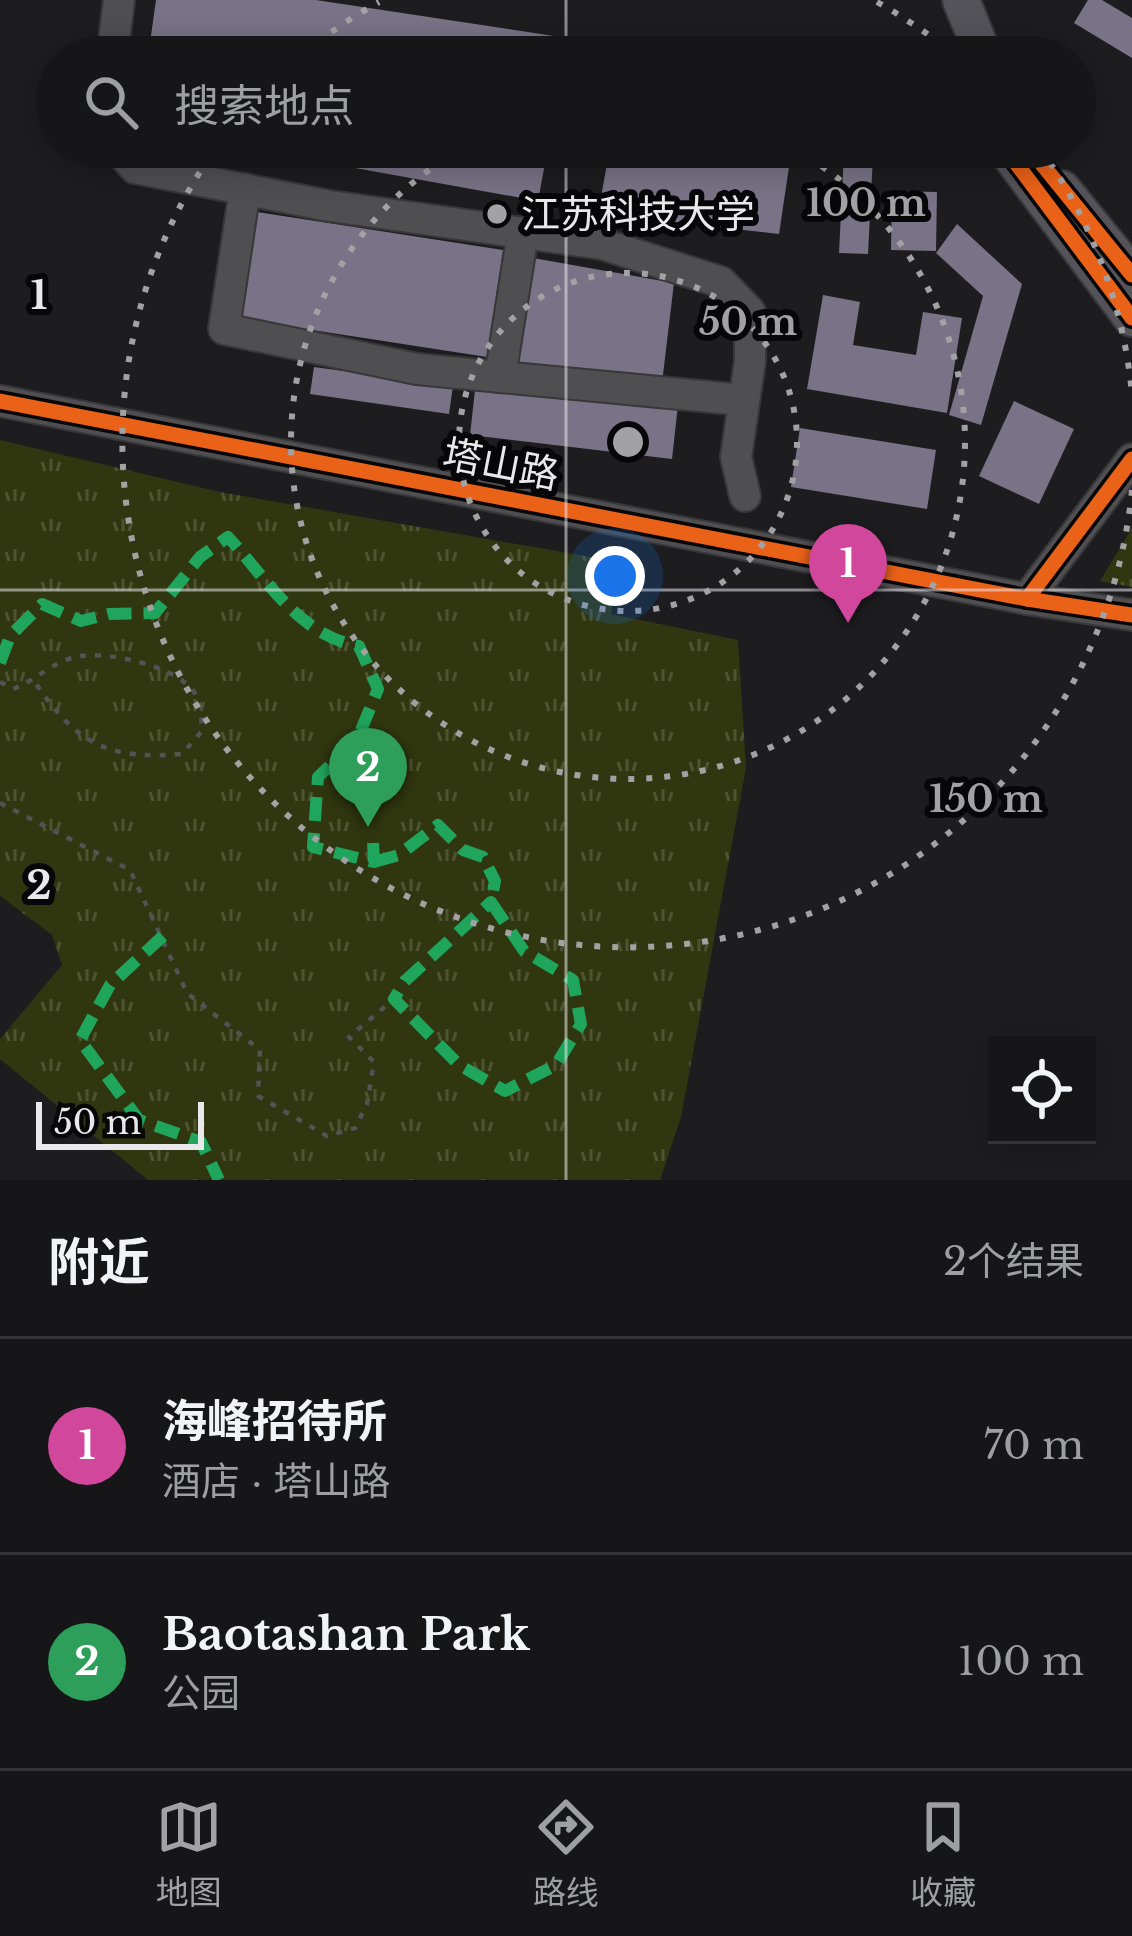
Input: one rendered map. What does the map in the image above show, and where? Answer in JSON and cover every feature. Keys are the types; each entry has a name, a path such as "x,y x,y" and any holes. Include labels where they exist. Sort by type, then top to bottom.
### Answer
{"main road":[{"path":"937,0 951,36"},
{"path":"961,0 976,36"},
{"path":"1020,168 1132,318"},
{"path":"1045,168 1132,274"}],"street":[{"path":"115,36 119,0"},
{"path":"135,168 602,244 721,282 750,312 736,457 745,496"},
{"path":"245,189 224,329 417,369 743,400"},
{"path":"500,377 523,233"},
{"name":"塔山路","path":"0,401 1027,599 1132,615"},
{"path":"1027,599 1132,459"}],"path":[{"path":"0,682 13,689 34,681 55,663 82,655 149,667 190,687 202,709 201,732 182,754 133,758 96,746 66,724 34,681"},
{"path":"0,802 130,870 187,993 260,1051 258,1096 327,1136 355,1128 367,1104 374,1062 349,1037 394,998"}],"green space":[{"path":"0,440 220,492 619,562 611,614 738,640 746,768 681,1117 660,1180 148,1180 0,1059 0,1039 62,965 52,935 0,896"},
{"path":"1132,528 1132,587 1100,581"}],"building":[{"path":"156,0 316,0 554,36 151,36"},
{"path":"1088,0 1102,0 1132,18 1132,58 1096,36 1074,23"},
{"path":"355,168 544,168 538,201"},
{"path":"606,168 789,168 779,234 598,214"},
{"path":"843,168 872,168 868,254 839,253"},
{"path":"892,191 937,192 936,251 891,250"},
{"path":"257,212 503,250 487,357 241,319"},
{"path":"957,224 1022,284 981,425 949,415 983,296 936,253"},
{"path":"533,258 674,283 662,383 515,362"},
{"path":"823,295 860,302 853,345 916,355 923,312 962,318 947,413 807,389"},
{"path":"314,367 453,386 449,414 310,394"},
{"path":"476,381 678,405 672,459 470,435"},
{"path":"1014,401 1074,429 1039,504 979,476"},
{"path":"800,428 936,450 927,509 791,487"}],"marked path":[{"path":"0,663 10,636 42,604 81,621 109,614 155,613 200,557 228,537 301,618 319,631 359,646 378,689 357,740 318,777 313,847 374,862 373,841"},
{"path":"374,862 399,855 438,825 463,850 483,857 495,881 491,902"},
{"path":"491,902 524,951 573,980 581,1024 556,1065 505,1091 459,1065 394,999 405,981 491,902"},
{"path":"163,936 110,985 80,1040 139,1120 201,1142 219,1180"}],"cycle path":[{"path":"1020,168 1132,318"},
{"path":"1045,168 1132,275"},
{"path":"0,401 1027,599 1132,615"},
{"path":"1027,599 1132,459"}],"place":[{"name":"江苏科技大学","path":"497,214"},
{"name":"海峰招待所","path":"848,623"},
{"name":"Baotashan Park","path":"368,827"}]}
